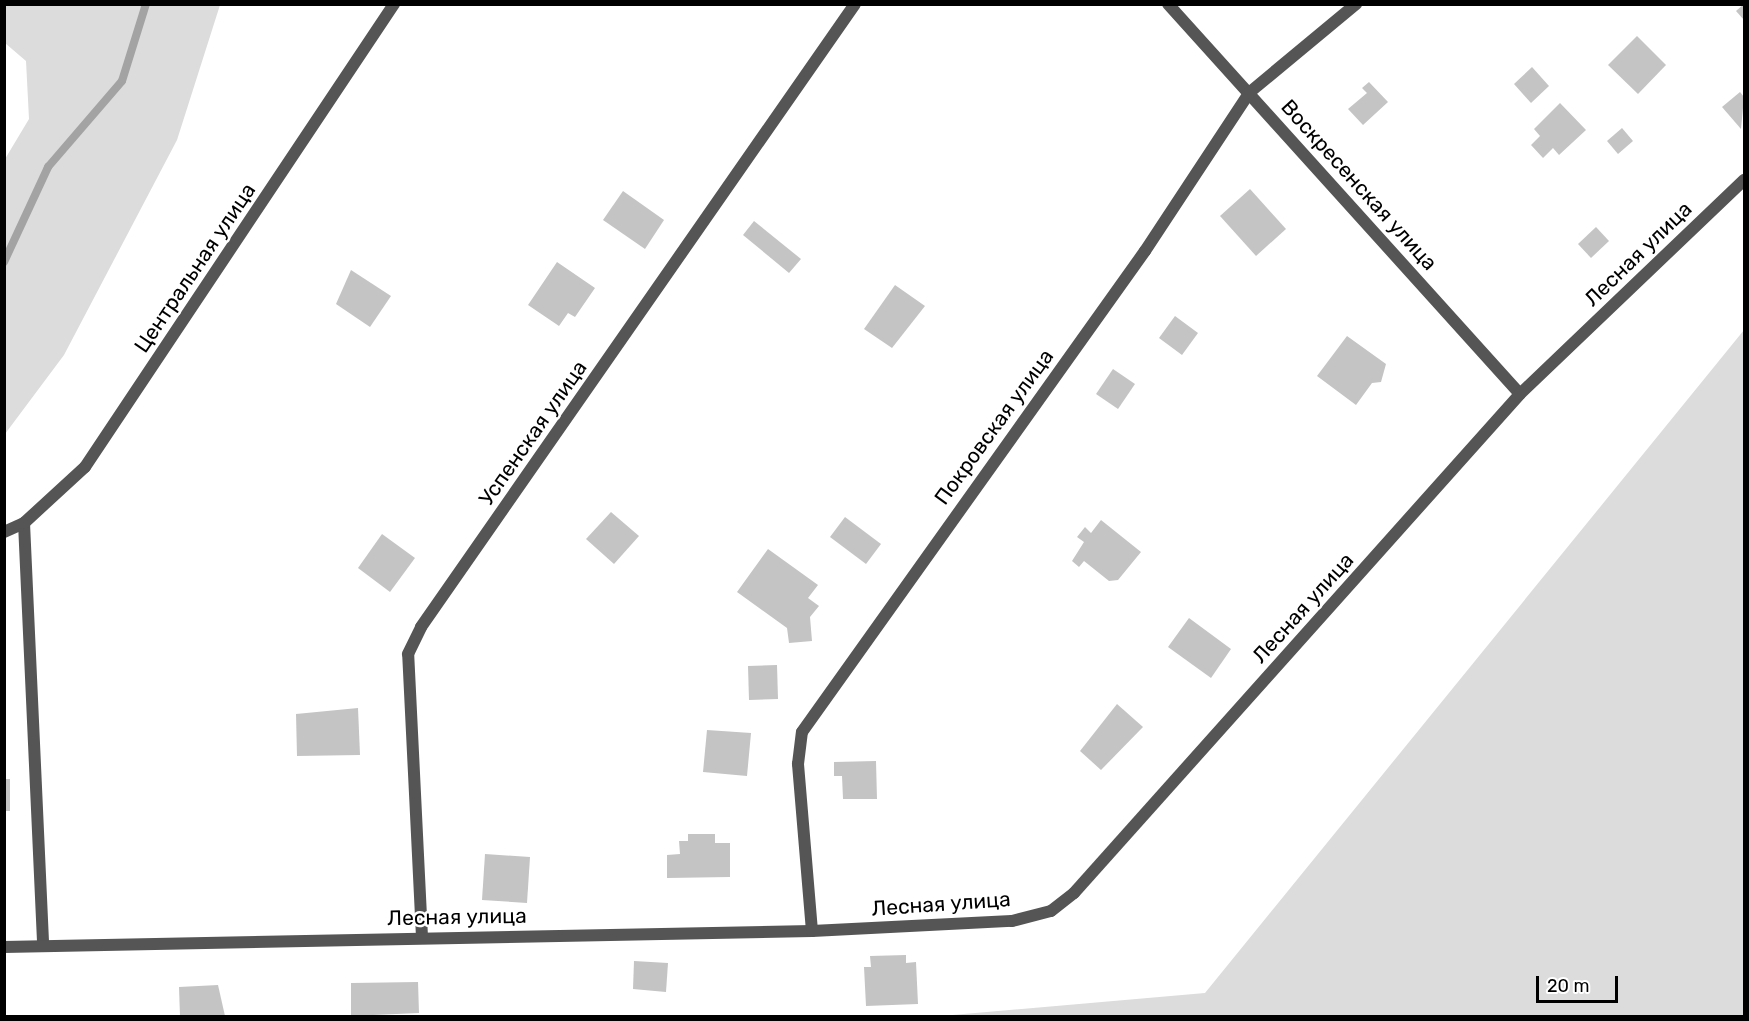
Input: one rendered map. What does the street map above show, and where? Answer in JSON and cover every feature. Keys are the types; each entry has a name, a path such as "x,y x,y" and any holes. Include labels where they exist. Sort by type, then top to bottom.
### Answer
{"street":[{"name":"Центральная улица","path":"4,532 24,523 85,467 394,4"},
{"name":"Успенская улица","path":"422,937 408,654 421,627 855,4"},
{"name":"Воскресенская улица","path":"1168,4 1250,92 1520,394"},
{"name":"Покровская улица","path":"812,931 798,764 802,732 1145,251 1250,92 1356,4"},
{"name":"Лесная улица","path":"4,947 812,931 1012,921 1051,911 1074,893 1520,394 1744,180"},
{"path":"24,523 43,946"}],"shaded area":[{"path":"5,4 220,5 177,140 64,355 5,434 5,159 29,119 26,61 5,43"},
{"path":"1744,330 1744,1016 941,1016 1205,993"}],"building":[{"path":"1744,4 1744,20 1736,11"},
{"path":"1637,36 1666,65 1638,94 1608,65"},
{"path":"1532,67 1549,86 1531,103 1514,84"},
{"path":"1369,82 1388,102 1363,125 1348,109 1367,93 1362,88"},
{"path":"1740,92 1744,97 1741,129 1722,107"},
{"path":"1560,103 1586,130 1559,155 1553,148 1543,158 1531,145 1540,136 1534,129"},
{"path":"1622,128 1633,141 1618,154 1607,141"},
{"path":"1250,189 1286,229 1256,256 1220,216"},
{"path":"623,191 664,220 645,249 603,220"},
{"path":"754,221 801,259 789,273 743,235"},
{"path":"1596,227 1609,241 1591,258 1578,244"},
{"path":"557,262 595,288 575,317 568,313 559,326 528,305"},
{"path":"351,270 391,296 370,327 336,304"},
{"path":"895,285 925,306 892,348 864,329"},
{"path":"1175,316 1198,333 1182,355 1159,338"},
{"path":"1347,336 1386,364 1381,382 1372,383 1356,405 1317,376"},
{"path":"1113,369 1135,384 1118,409 1096,394"},
{"path":"611,512 639,536 614,564 586,539"},
{"path":"845,517 881,544 866,564 830,537"},
{"path":"1101,520 1141,552 1118,580 1109,581 1084,561 1079,567 1072,561 1084,542 1077,537 1085,527 1091,533"},
{"path":"382,534 415,558 390,592 358,568"},
{"path":"768,549 818,585 808,598 819,606 810,617 812,641 789,643 787,628 737,592"},
{"path":"1189,618 1231,649 1211,678 1168,647"},
{"path":"777,665 778,699 749,700 748,666"},
{"path":"1117,704 1143,727 1101,770 1080,751"},
{"path":"358,708 360,755 297,756 296,714"},
{"path":"707,730 751,733 747,776 703,772"},
{"path":"876,761 877,799 843,799 842,776 834,776 834,762"},
{"path":"4,779 10,779 10,811 4,811"},
{"path":"688,834 715,834 715,843 730,843 730,877 667,878 667,855 680,854 679,841 688,841"},
{"path":"485,854 530,857 527,903 482,900"},
{"path":"906,955 906,963 916,962 918,1004 866,1006 864,967 871,967 870,956"},
{"path":"634,961 668,963 666,992 633,989"},
{"path":"418,982 419,1013 351,1016 351,983"},
{"path":"218,985 225,1016 180,1016 179,987"}],"waterway":[{"path":"4,262 48,167 122,81 146,4"}]}
